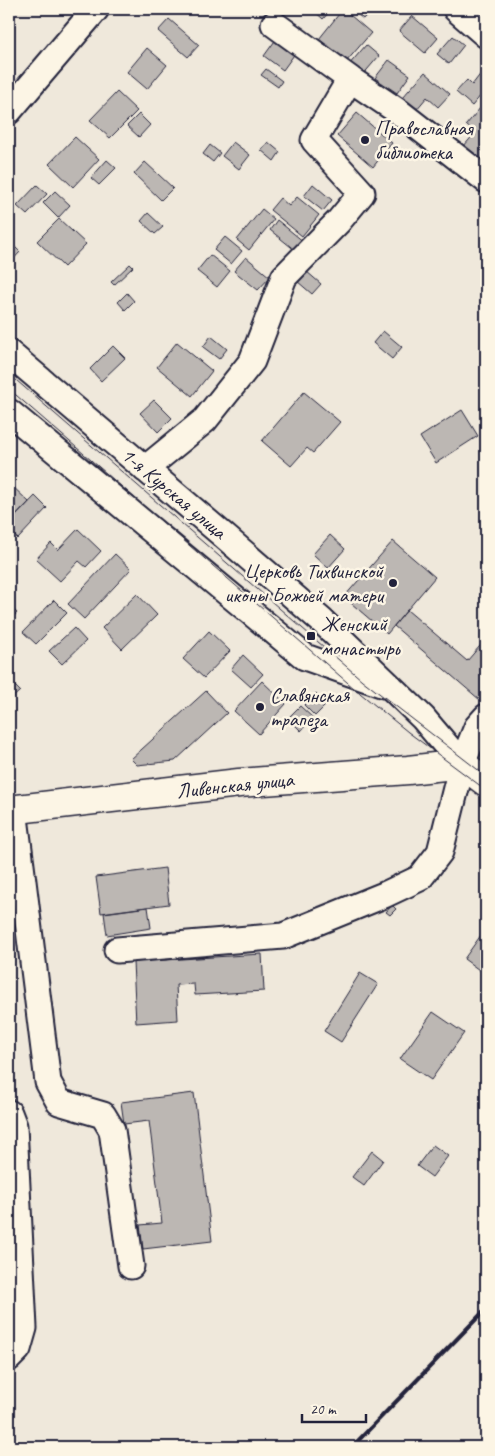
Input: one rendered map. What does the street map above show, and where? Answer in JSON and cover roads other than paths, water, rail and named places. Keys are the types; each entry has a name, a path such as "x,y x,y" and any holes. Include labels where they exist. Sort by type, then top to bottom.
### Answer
{"main road":[{"name":"1-я Курская улица","path":"462,764 486,782"},
{"name":"Ливенская улица","path":"11,809 239,783 462,764"}],"street":[{"path":"9,111 96,9"},
{"path":"456,9 486,35"},
{"path":"274,24 399,112 486,180"},
{"path":"145,469 205,420 252,361 284,277 338,222 362,193 314,140 350,79"},
{"name":"1-я Курская улица","path":"9,353 322,621 423,718 462,764"},
{"path":"9,412 305,657 394,689"},
{"path":"116,950 283,936 420,878 440,852 462,764 478,727 486,717"},
{"path":"11,809 48,1082 59,1102 103,1115 112,1130 131,1266"},
{"path":"9,1113 14,1126 24,1328 18,1349 9,1358"}],"tram line":[{"path":"9,374 362,680 486,776"},
{"path":"9,389 355,689 408,732 486,790"}],"railway":[{"path":"352,1447 486,1309"}],"place":[{"name":"Православная библиотека","path":"365,140"},
{"name":"Церковь Тихвинской иконы Божьей матери","path":"393,583"},
{"name":"Женский монастырь","path":"311,636"},
{"name":"Славянская трапеза","path":"260,707"}]}
